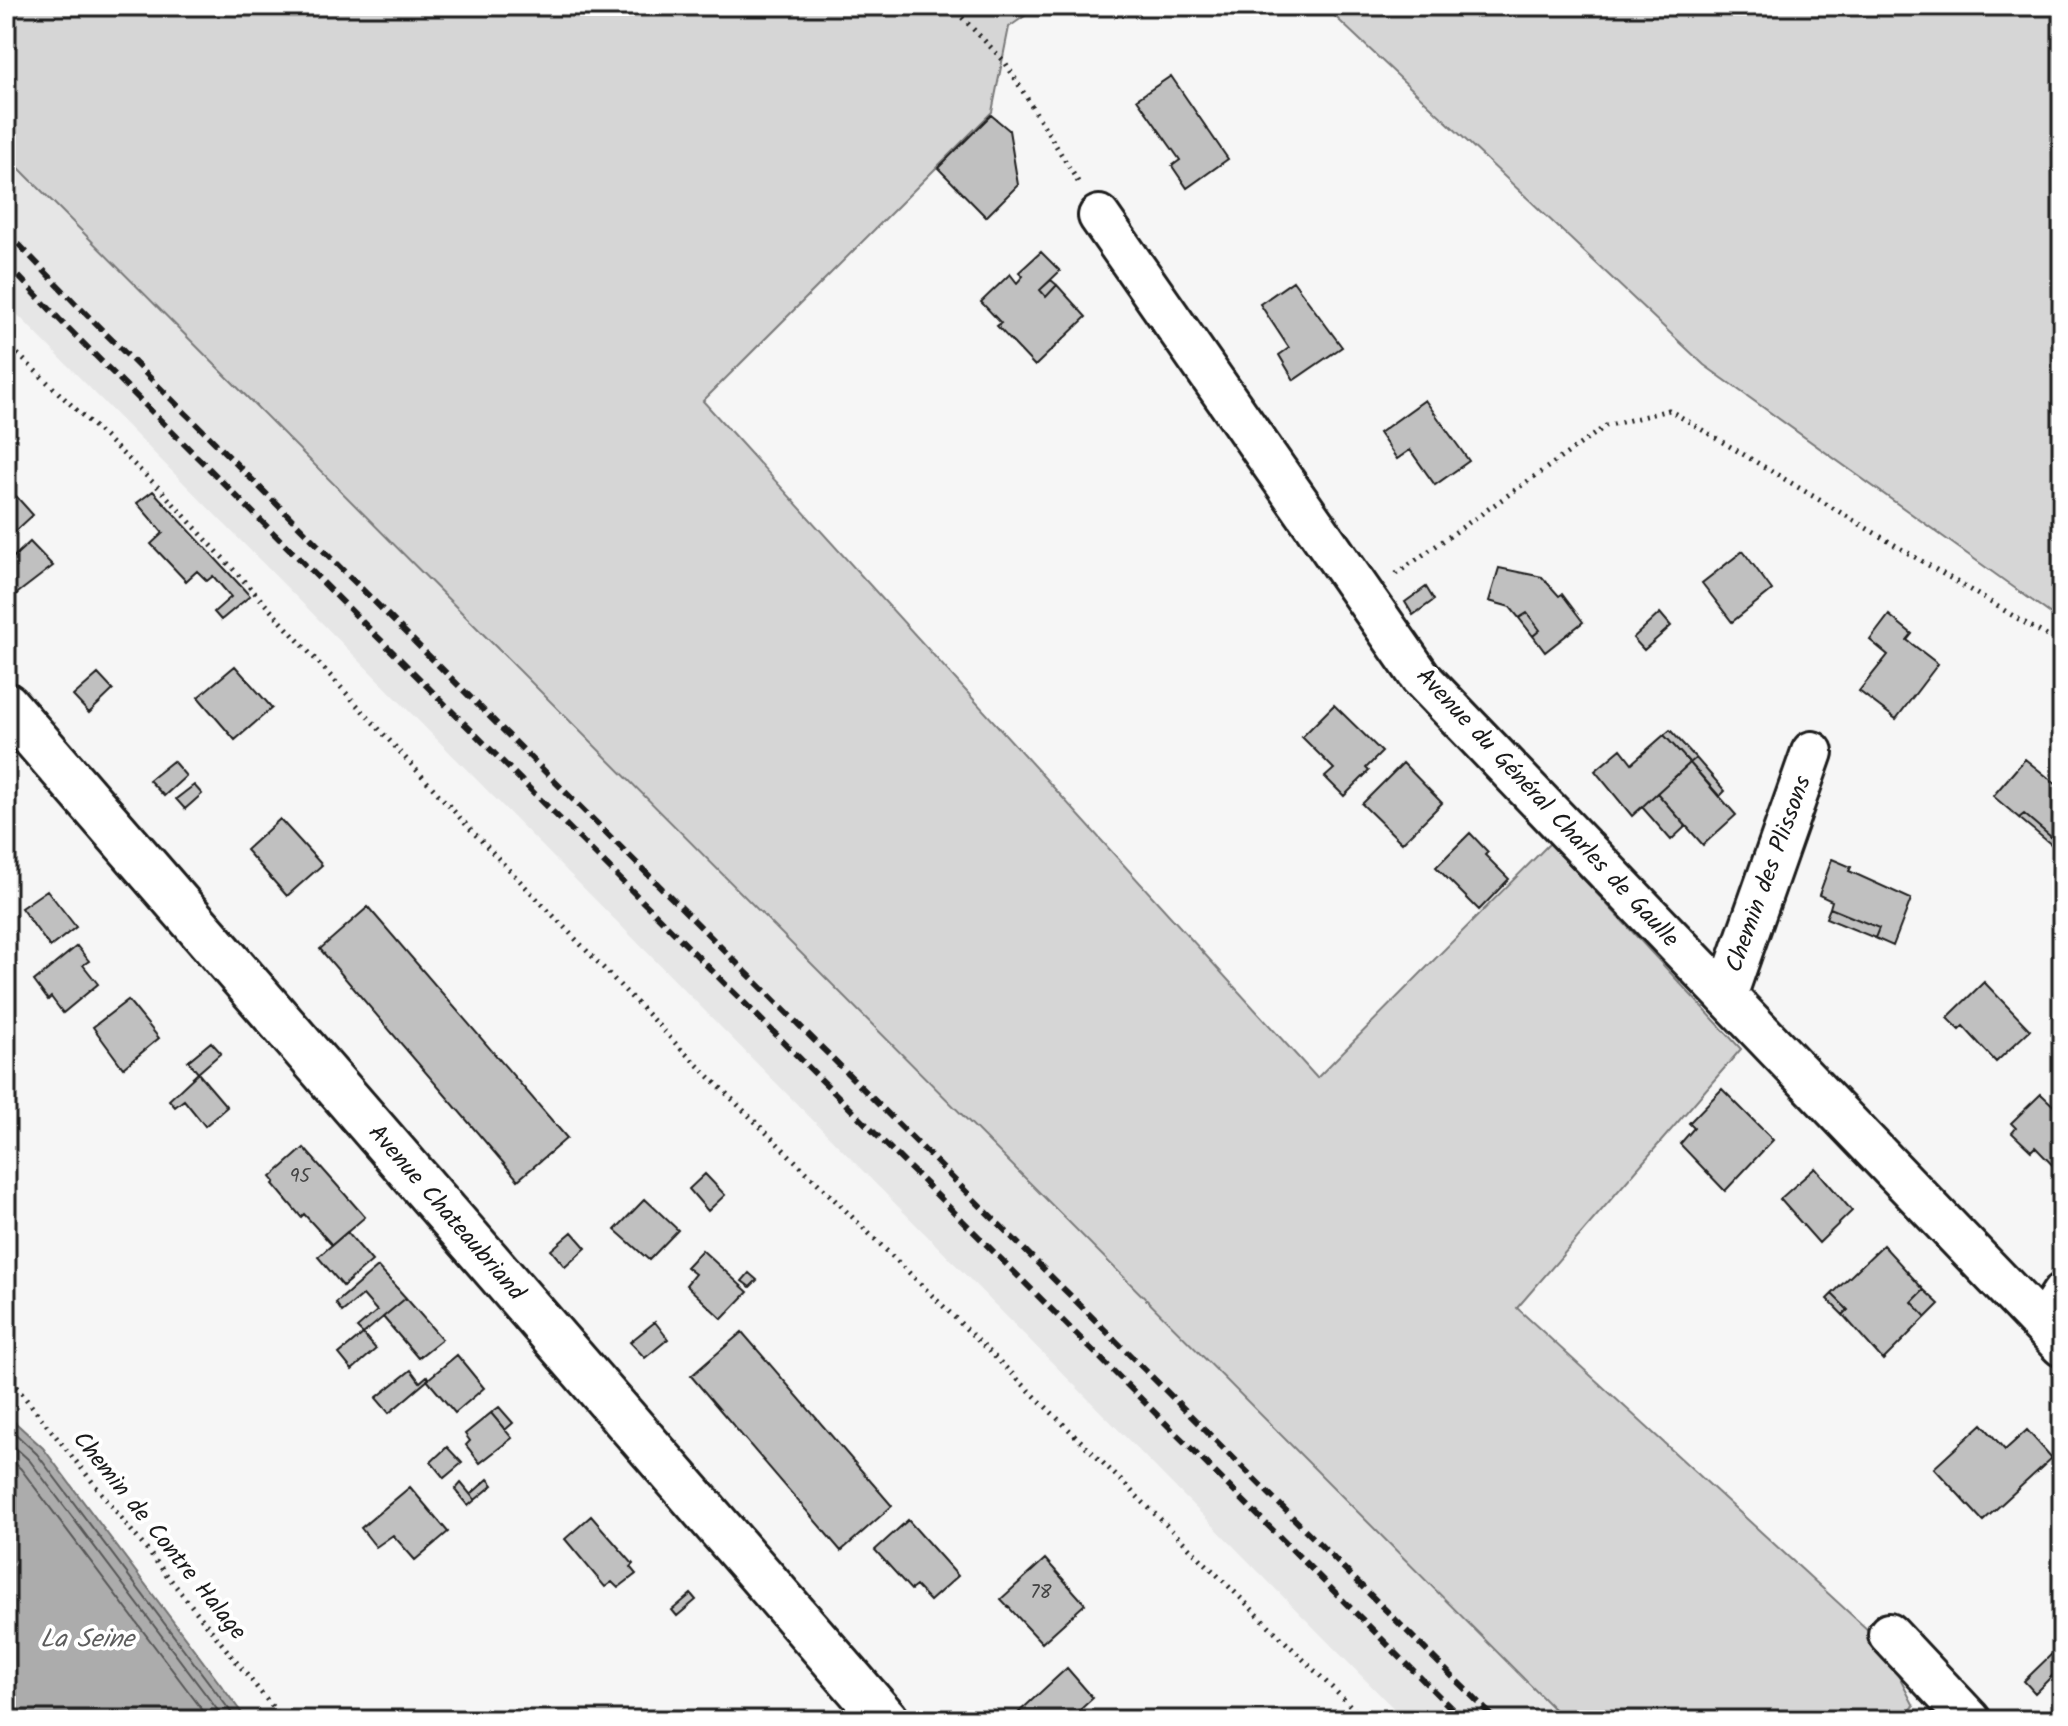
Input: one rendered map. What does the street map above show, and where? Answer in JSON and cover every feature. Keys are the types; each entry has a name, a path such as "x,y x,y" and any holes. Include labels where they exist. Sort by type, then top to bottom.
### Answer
{"main road":[{"name":"Avenue Chateaubriand","path":"6,705 886,1720"},
{"name":"Avenue Chateaubriand","path":"6,742 854,1720"}],"street":[{"name":"Avenue du Général Charles de Gaulle","path":"1099,216 1421,678 1726,996 2055,1322"},
{"name":"Chemin des Plissons","path":"1726,996 1812,752"},
{"path":"1889,1634 1970,1720"}],"path":[{"path":"951,6 1005,62 1099,216"},
{"path":"6,343 160,489 473,832 680,1048 1365,1720"},
{"path":"1365,596 1606,426 1669,410 2062,645"},
{"name":"Chemin de Contre Halage","path":"6,1374 283,1720"}],"shaded area":[{"path":"6,6 1039,6 1009,27 992,112 703,401 1317,1078 1550,843 1741,1049 1517,1308 1881,1642 1914,1706 1901,1720 1565,1720 6,155"},
{"path":"1324,6 2062,6 2062,622 1704,365"},
{"path":"6,155 1565,1720 1405,1720 6,303"}],"water":[{"name":"La Seine","path":"6,1414 43,1448 247,1720 6,1720"}],"building":[{"path":"1171,76 1228,159 1187,188 1172,166 1180,160 1137,99"},
{"path":"991,115 1009,130 1018,185 986,217 938,168"},
{"path":"1041,252 1060,271 1040,290 1046,297 1057,285 1086,317 1035,366 997,326 1001,323 981,302 1010,274 1017,283 1023,276 1019,272"},
{"path":"1051,280 1057,285 1046,297 1040,290"},
{"path":"1293,281 1342,347 1294,380 1279,355 1289,348 1260,304"},
{"path":"1425,400 1469,461 1435,485 1410,450 1397,459 1379,433"},
{"path":"153,491 250,596 221,620 214,612 231,597 213,576 207,581 197,571 186,581 151,544 163,533 137,503"},
{"path":"16,496 33,515 6,540 6,503"},
{"path":"30,542 53,566 6,602 6,564"},
{"path":"1743,551 1772,590 1732,622 1702,583"},
{"path":"1499,568 1542,577 1559,596 1562,594 1583,622 1545,652 1533,636 1540,630 1527,613 1519,618 1510,607 1489,601"},
{"path":"1426,587 1434,600 1413,615 1405,602"},
{"path":"1527,613 1540,630 1533,636 1519,618"},
{"path":"1660,613 1671,626 1644,650 1633,638"},
{"path":"1889,615 1912,634 1907,640 1938,664 1896,719 1859,691 1888,655 1870,640"},
{"path":"235,666 272,708 235,740 198,697"},
{"path":"98,674 113,690 89,713 73,696"},
{"path":"1334,705 1382,752 1366,768 1369,771 1344,796 1325,777 1334,769 1302,737"},
{"path":"1670,730 1696,758 1690,763 1664,735"},
{"path":"1664,735 1690,763 1632,816 1595,771 1621,749 1632,763"},
{"path":"1696,758 1725,791 1719,797 1690,763"},
{"path":"2025,759 2062,789 2062,836 2057,842 2024,814 2019,818 1993,796"},
{"path":"173,761 186,776 164,796 149,780"},
{"path":"1403,763 1442,803 1402,843 1362,804"},
{"path":"1690,763 1736,815 1703,845 1657,793"},
{"path":"194,785 202,794 185,809 176,799"},
{"path":"1657,793 1686,826 1671,840 1642,807"},
{"path":"2024,814 2057,842 2053,846 2019,818"},
{"path":"280,819 322,865 287,896 246,850"},
{"path":"1470,833 1488,852 1485,855 1509,879 1479,910 1436,867"},
{"path":"1832,859 1851,867 1849,871 1911,899 1893,946 1875,938 1879,928 1830,908 1832,901 1819,895"},
{"path":"47,890 76,927 50,947 21,908"},
{"path":"368,907 567,1138 518,1180 320,949"},
{"path":"1830,908 1879,928 1875,938 1826,918"},
{"path":"77,946 89,961 83,965 98,984 63,1013 34,981"},
{"path":"1984,982 2030,1030 1996,1062 1963,1026 1959,1030 1947,1018"},
{"path":"128,1000 159,1038 123,1068 93,1027"},
{"path":"211,1042 221,1053 198,1073 188,1061"},
{"path":"198,1073 227,1107 205,1126 184,1100 175,1107 169,1100"},
{"path":"1722,1089 1773,1140 1725,1191 1680,1144 1694,1128 1689,1123"},
{"path":"2041,1094 2062,1114 2062,1175 2035,1147 2031,1151 2012,1133 2016,1128 2011,1123"},
{"path":"304,1148 365,1217 332,1245 304,1214 301,1217 273,1184 275,1182 271,1177"},
{"path":"1815,1168 1852,1211 1819,1243 1780,1199"},
{"path":"705,1174 725,1195 708,1211 689,1189"},
{"path":"645,1199 678,1230 649,1260 615,1230"},
{"path":"347,1232 372,1261 343,1286 318,1257"},
{"path":"572,1232 586,1248 565,1267 551,1250"},
{"path":"1883,1245 1924,1290 1912,1302 1926,1317 1883,1360 1843,1315 1848,1310 1832,1294"},
{"path":"702,1250 748,1292 722,1319 686,1285 695,1274 686,1267"},
{"path":"378,1267 406,1298 363,1334 357,1328 377,1311 363,1295 342,1312 336,1303"},
{"path":"749,1273 757,1280 750,1287 742,1281"},
{"path":"1924,1290 1939,1304 1926,1317 1912,1302"},
{"path":"1832,1294 1848,1310 1843,1315 1827,1299"},
{"path":"406,1298 442,1339 418,1358 383,1317"},
{"path":"655,1322 668,1339 645,1358 630,1342"},
{"path":"742,1332 892,1506 841,1551 691,1376"},
{"path":"363,1334 376,1349 352,1370 339,1354"},
{"path":"457,1355 484,1388 455,1413 427,1380"},
{"path":"411,1370 420,1382 427,1376 429,1379 389,1413 376,1398"},
{"path":"499,1407 513,1423 505,1430 491,1413"},
{"path":"491,1413 512,1438 480,1463 466,1445 470,1441 465,1434"},
{"path":"1982,1424 2005,1450 2027,1430 2052,1458 1983,1521 1934,1468"},
{"path":"447,1447 462,1463 444,1478 431,1462"},
{"path":"488,1479 493,1485 475,1500 471,1494"},
{"path":"461,1483 475,1500 468,1506 455,1490"},
{"path":"410,1487 448,1532 415,1560 393,1535 376,1547 361,1528"},
{"path":"591,1516 633,1564 630,1567 636,1574 618,1588 612,1582 605,1587 565,1539"},
{"path":"908,1520 958,1576 930,1601 916,1586 911,1590 875,1550"},
{"path":"1045,1559 1085,1604 1042,1643 1001,1599"},
{"path":"691,1594 696,1600 677,1616 672,1610"},
{"path":"2062,1644 2062,1666 2035,1693 2024,1681"},
{"path":"1067,1668 1093,1698 1069,1720 1026,1720 1019,1712"}],"railway":[{"path":"6,231 1496,1720"},
{"path":"6,263 1463,1720"}]}
